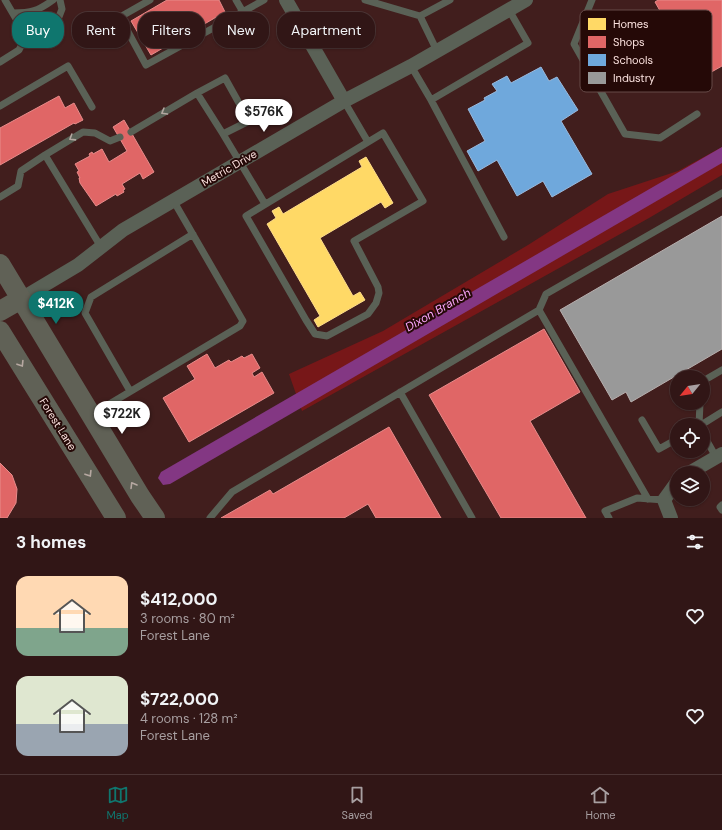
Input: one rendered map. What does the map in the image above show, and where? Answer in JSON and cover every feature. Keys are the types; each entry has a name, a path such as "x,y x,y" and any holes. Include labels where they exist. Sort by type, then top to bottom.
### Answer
{"main road":[{"path":"0,264 155,518"},
{"path":"0,311 21,299"},
{"name":"Forest Lane","path":"0,331 116,518"}],"street":[{"path":"286,0 344,102"},
{"name":"Metric Drive","path":"21,299 70,270 123,230 344,102 411,66 526,0"},
{"path":"701,466 719,456"},
{"path":"670,492 664,500 671,517"}],"lane":[{"path":"5,0 12,12"},
{"path":"31,12 41,9 53,0"},
{"path":"60,0 62,9 61,12"},
{"path":"150,0 120,17 146,65 213,28"},
{"path":"236,0 243,12 264,0"},
{"path":"365,0 420,16 450,0"},
{"path":"588,10 592,0"},
{"path":"431,100 528,43 509,10"},
{"path":"420,16 437,51"},
{"path":"580,29 574,44 580,55"},
{"path":"0,62 20,48"},
{"path":"0,106 68,66 92,107"},
{"path":"411,66 431,100 504,237"},
{"path":"131,132 225,78 249,121 222,134"},
{"path":"601,92 625,134 660,138 697,114"},
{"path":"197,93 265,204"},
{"path":"344,102 368,142"},
{"path":"0,197 18,186 21,171 83,132 95,133 110,141 120,137"},
{"path":"383,133 423,201 354,241 378,287 379,293 376,302 368,314 327,336 315,334 246,216 265,204 383,133"},
{"path":"45,155 101,247"},
{"path":"210,518 232,492 540,310 546,294 722,193"},
{"path":"91,415 240,326 243,321 174,200"},
{"path":"130,391 85,313 90,297 193,234"},
{"path":"540,310 648,499"},
{"path":"710,377 722,370"},
{"path":"400,392 472,518"},
{"path":"710,419 722,412"},
{"path":"642,420 659,449 670,443"},
{"path":"710,444 719,456"},
{"path":"609,518 605,511 637,498 664,500"},
{"path":"722,505 720,507 722,510"}],"shaded area":[{"path":"722,147 722,175 649,218 302,411 289,374 383,331 528,245 608,194 678,171"},
{"path":"722,147 722,163 170,484 163,485 158,478 161,472"}],"building: Homes":[{"path":"366,157 393,203 385,208 381,202 320,238 353,296 360,292 365,300 318,327 314,320 320,316 267,224 276,218 272,211 279,207 283,214 362,167 359,161"}],"building: Shops":[{"path":"167,0 219,0 225,12 213,12 213,19 205,24 205,12 146,12"},
{"path":"658,0 722,0 722,66 712,72 712,10 660,10 655,2"},
{"path":"138,17 138,33 131,21"},
{"path":"147,48 163,48 151,55"},
{"path":"59,96 65,108 74,103 83,120 75,124 74,123 0,165 0,128"},
{"path":"124,120 154,172 143,179 140,173 122,184 125,189 123,190 124,192 117,196 116,194 96,206 80,183 80,178 77,172 79,171 75,164 90,156 89,154 92,152 93,154 102,149 109,162 127,151 113,127"},
{"path":"544,329 580,392 530,421 586,518 501,518 429,395"},
{"path":"207,354 215,368 229,360 231,362 242,356 244,358 252,354 260,368 252,373 254,377 262,372 274,393 189,442 163,398 195,379 187,366"},
{"path":"389,427 441,518 376,518 368,504 344,518 221,518 270,490 273,494"},
{"path":"0,463 12,475 17,489 16,503 7,518 0,518"}],"building: Schools":[{"path":"541,67 549,81 557,77 578,110 561,121 592,174 552,197 543,181 517,196 497,160 478,171 467,151 485,141 468,109 485,100 484,98 497,91 492,84 507,76 511,83"}],"building: Industry":[{"path":"722,216 722,349 686,370 670,370 670,379 631,402 626,392 612,400 560,310"}],"water label":[{"name":"Dixon Branch","path":"438,310"}]}
